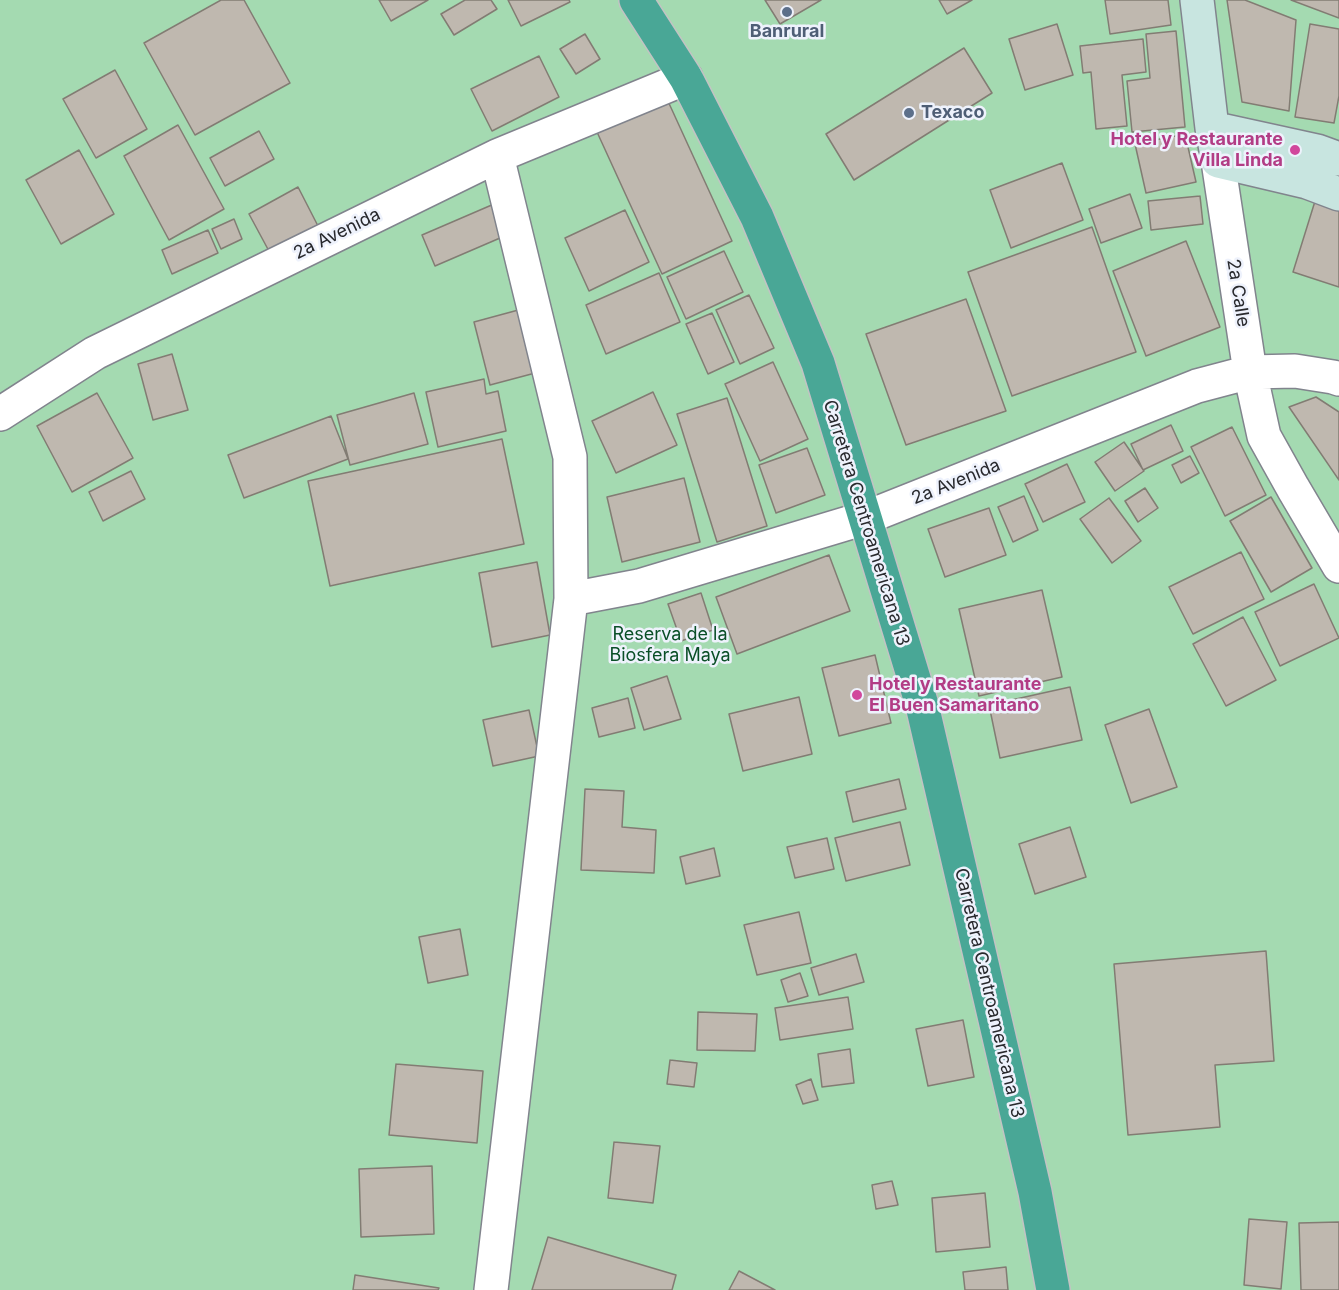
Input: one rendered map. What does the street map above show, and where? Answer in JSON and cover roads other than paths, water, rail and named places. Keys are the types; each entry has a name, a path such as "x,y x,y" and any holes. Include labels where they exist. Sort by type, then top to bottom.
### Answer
{"highway":[{"name":"Carretera Centroamericana 13","path":"636,0 686,78 757,217 818,363 922,705 1035,1192 1053,1290"}],"street":[{"name":"2a Calle","path":"1197,0 1212,128 1250,372 1264,436 1339,566"},
{"name":"2a Avenida","path":"0,414 95,353 497,156 686,78"},
{"path":"1212,128 1317,151 1339,159"},
{"path":"491,1290 571,599 570,457 497,156"},
{"path":"1218,161 1308,182 1339,194"},
{"name":"2a Avenida","path":"571,599 639,586 865,518 1197,386 1250,372 1295,371 1339,379"}],"place":[{"name":"Banrural","path":"787,12"},
{"name":"Texaco","path":"909,113"},
{"name":"Hotel y Restaurante Villa Linda","path":"1295,150"},
{"name":"Hotel y Restaurante El Buen Samaritano","path":"857,695"}],"park label":[{"name":"Reserva de la Biosfera Maya","path":"670,645"}]}
